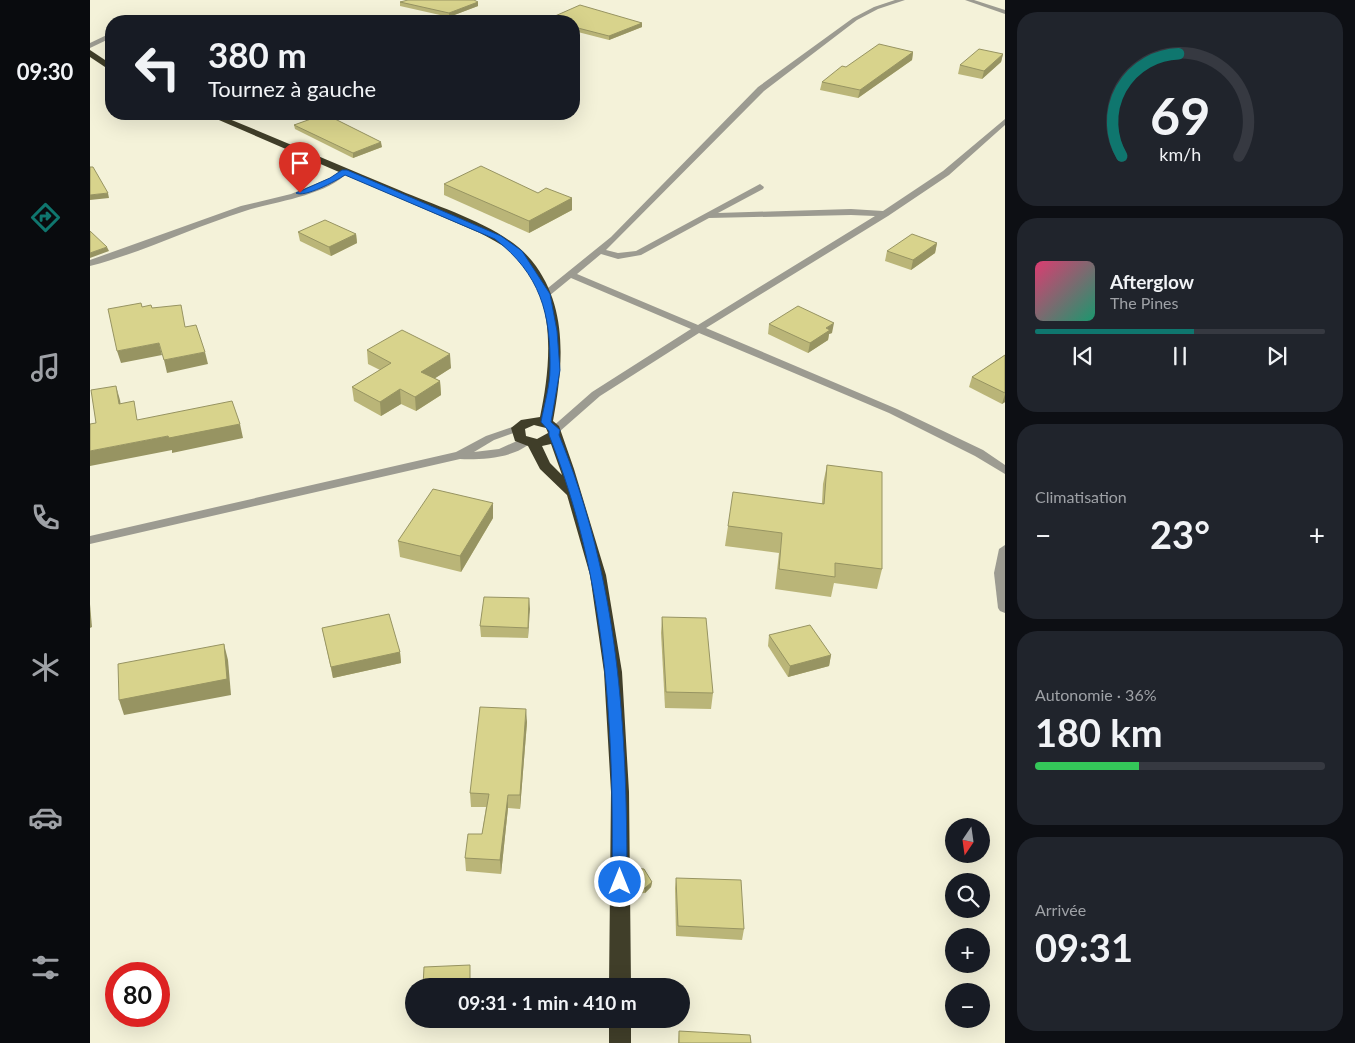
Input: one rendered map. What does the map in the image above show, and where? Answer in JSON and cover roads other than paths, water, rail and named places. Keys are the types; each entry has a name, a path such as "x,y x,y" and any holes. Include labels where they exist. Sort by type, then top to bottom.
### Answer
{"highway":[{"path":"90,53 105,64"},
{"path":"224,120 498,238 519,253 546,294 552,331 555,370 551,429 574,493 598,575 613,672 620,792 620,978"},
{"path":"530,421 551,429 542,442 530,442 520,438 518,428 530,421"},
{"path":"530,442 539,460 549,472 574,493"},
{"path":"620,1028 620,1043"}],"street":[{"path":"546,294 600,251 766,84 855,19 876,8 902,0"},
{"path":"968,0 1005,12"},
{"path":"90,46 105,38"},
{"path":"551,429 596,394 698,327 885,214 946,173 1005,121"},
{"path":"90,263 244,208 294,196 333,180 344,172"},
{"path":"600,251 618,256 638,253 760,187"},
{"path":"709,216 851,212 885,214"},
{"path":"572,275 893,411 980,453 1005,470"},
{"path":"460,456 490,438 518,428"},
{"path":"90,540 460,456 480,456 502,452 530,442"},
{"path":"1005,550 1001,573 1005,608"}]}
